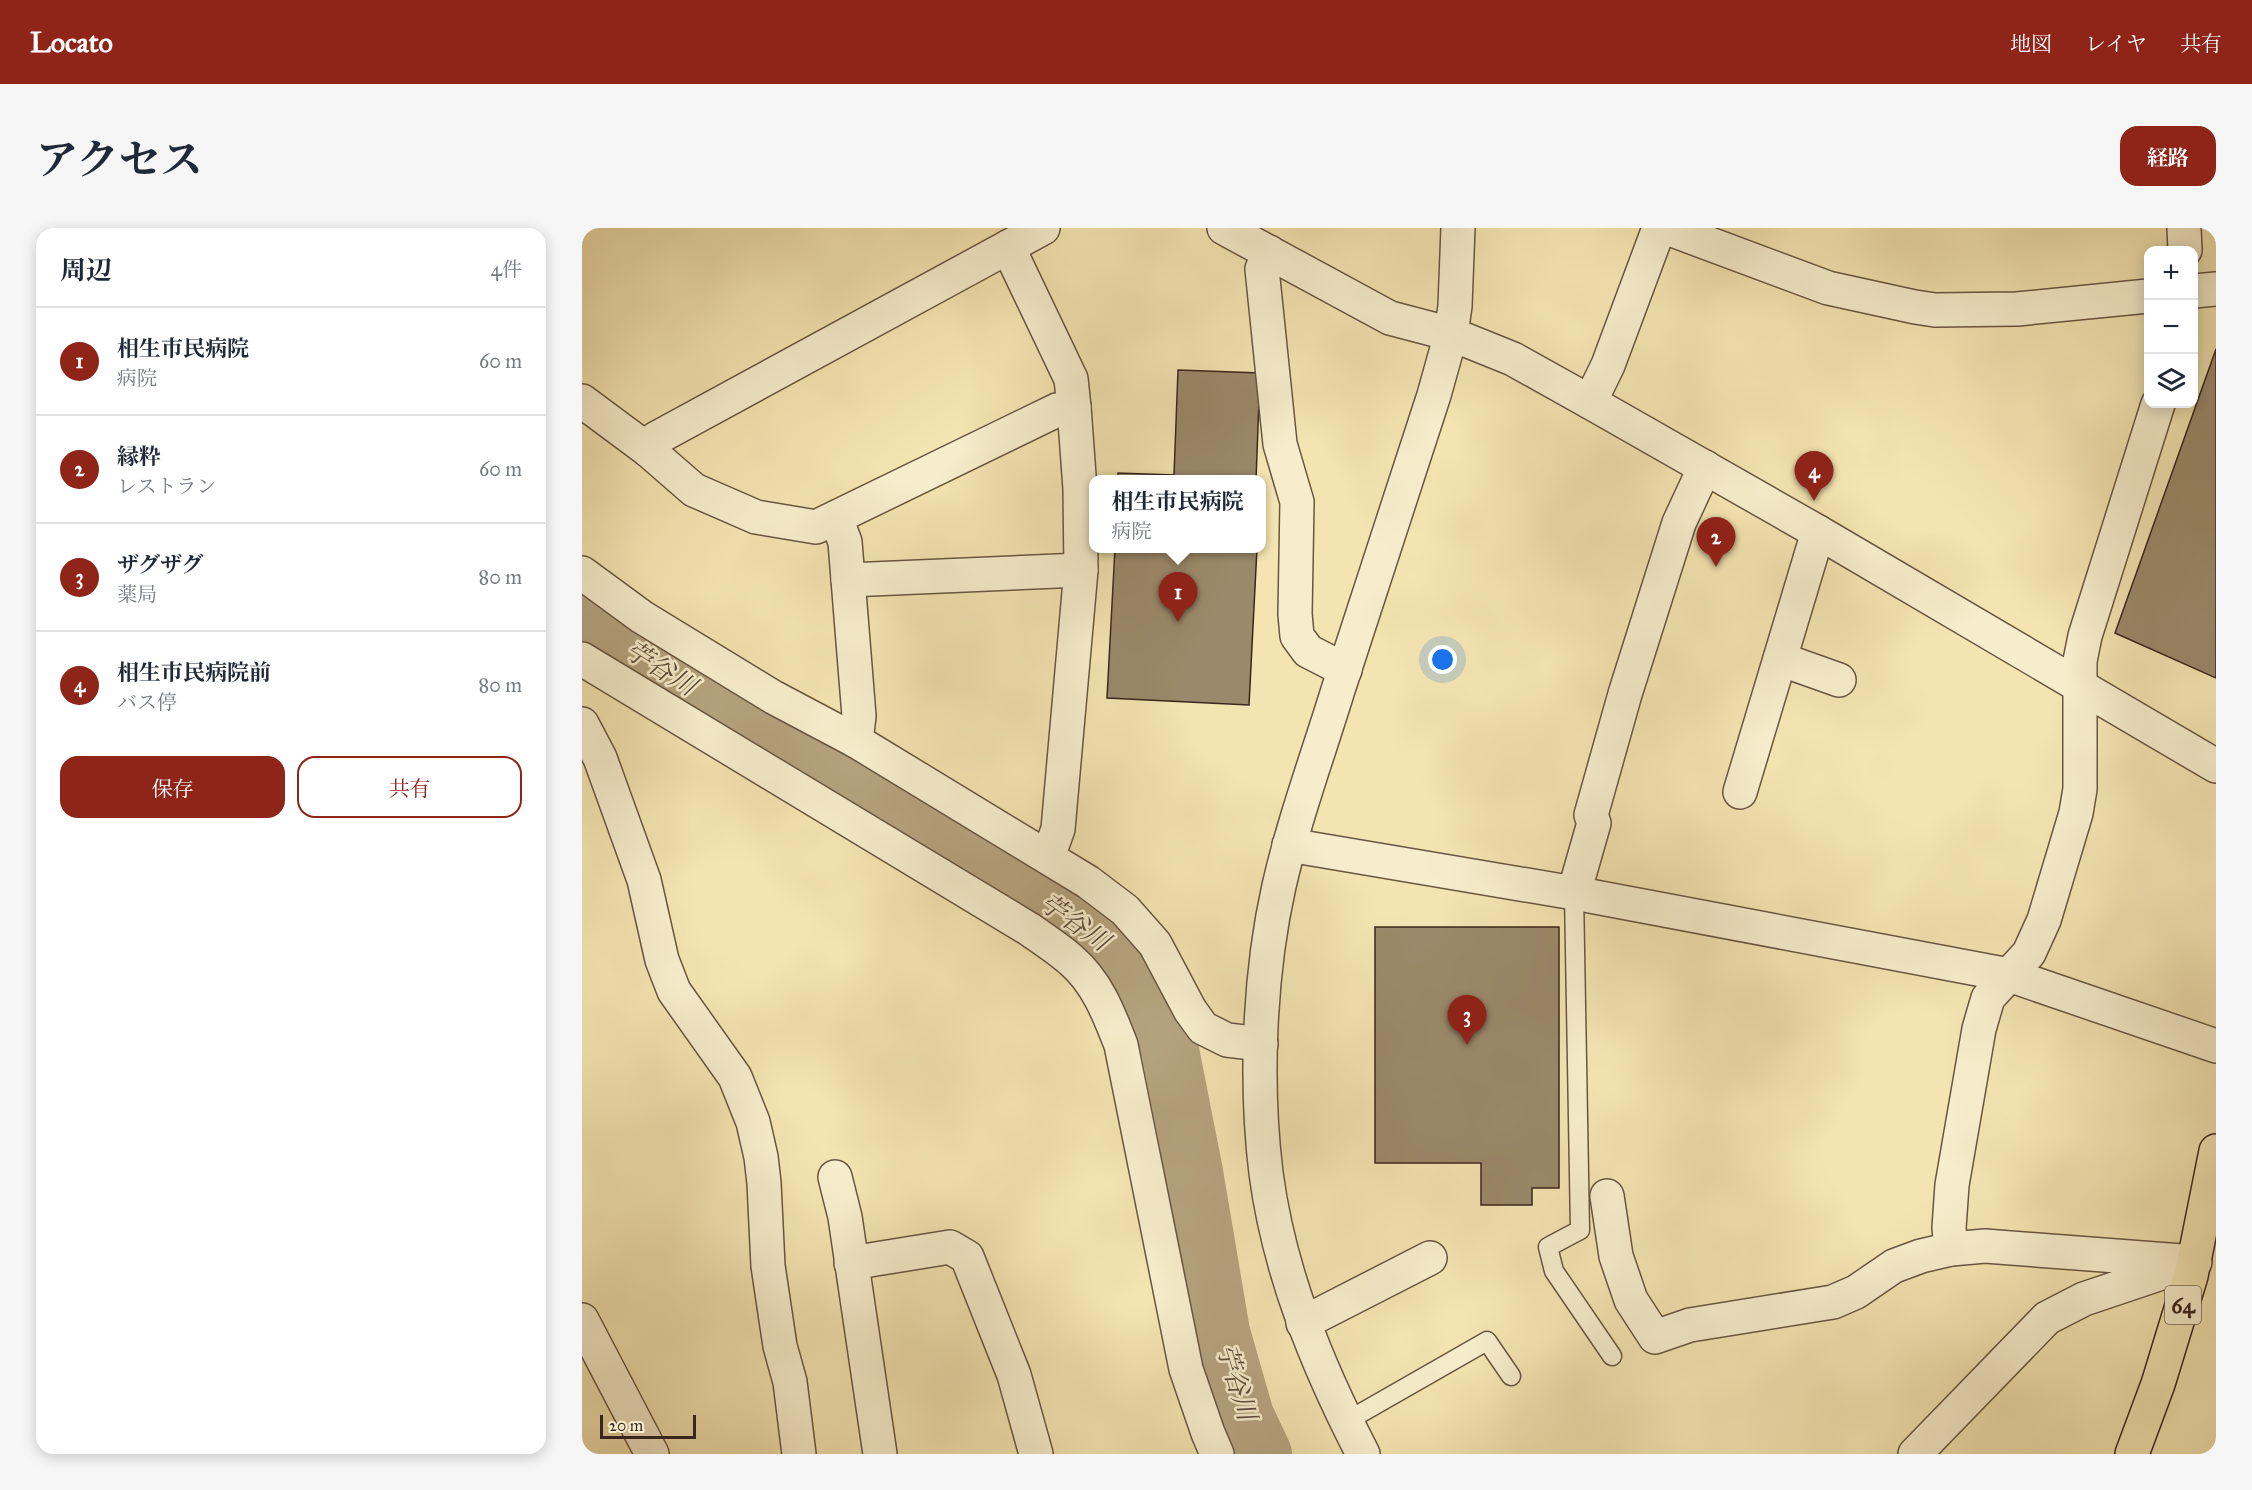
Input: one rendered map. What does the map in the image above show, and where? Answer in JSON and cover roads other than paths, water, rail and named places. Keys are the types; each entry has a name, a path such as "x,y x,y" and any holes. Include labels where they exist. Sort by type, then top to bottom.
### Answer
{"main road":[{"name":"64","path":"2132,1454 2205,1260 2216,1151"}],"street":[{"path":"648,450 655,439 1043,228"},
{"path":"1224,228 1390,318 1450,334 1513,360 1818,532 2216,766"},
{"path":"1362,1454 1303,1323 1288,1276 1266,1173 1261,1044 1271,927 1278,887 1289,845 1434,395 1455,306 1458,228"},
{"path":"1590,402 1608,365 1659,228"},
{"path":"1667,228 1828,288 1935,310 2017,309 2144,296"},
{"path":"2184,228 2185,246"},
{"path":"1008,247 1071,379 1080,489 1081,570 1058,829 1048,857"},
{"path":"1269,252 1262,269 1280,444 1297,502 1295,614 1297,636 1308,651 1345,669"},
{"path":"2198,291 2216,289"},
{"path":"582,401 648,450 694,490 756,517 816,527 1057,410 1074,407"},
{"path":"1951,1249 1949,1228 1952,1185 1979,1029 1988,998 2029,953 2044,920 2076,813 2080,789 2080,661 2085,636 2157,408"},
{"path":"1574,893 1594,824 1591,815 1625,694 1679,523 1705,467"},
{"path":"836,518 844,542 848,580 859,716 856,741"},
{"path":"1740,792 1818,532"},
{"path":"848,580 1081,570"},
{"path":"582,573 642,617 742,679 856,741 1088,882 1125,910 1155,944 1190,1010 1203,1028 1227,1040 1261,1044"},
{"path":"582,658 1029,929 1072,960 1092,982 1109,1012 1120,1045 1186,1370 1217,1454"},
{"path":"1780,659 1839,680"},
{"path":"582,724 600,758 637,859 662,960 674,991 735,1077 753,1122 761,1156 764,1183 768,1266 780,1346 790,1382 799,1454"},
{"path":"1289,845 1574,893 2009,975 2216,1046"},
{"path":"835,1178 844,1217 880,1454"},
{"path":"1607,1196 1616,1256 1631,1300 1655,1337 1690,1325 1833,1302 1856,1292 1894,1266 1921,1256 1951,1249 1985,1246 2205,1260"},
{"path":"851,1263 950,1247 967,1257 1014,1375 1036,1454"},
{"path":"1303,1323 1430,1258"},
{"path":"1915,1454 2047,1318 2084,1299 2205,1260"},
{"path":"582,1320 651,1454"}],"lane":[{"path":"1574,893 1580,1230 1548,1247 1554,1271 1612,1356"},
{"path":"1347,1421 1487,1341 1511,1376"}],"waterway":[{"name":"苧谷川","path":"582,615 603,632 733,712 908,813 1108,940 1144,985 1170,1050 1194,1172 1221,1332 1245,1416 1263,1454"}],"place":[{"name":"相生市民病院前","path":"1814,501"},
{"name":"縁粋","path":"1716,567"},
{"name":"相生市民病院","path":"1178,622"},
{"name":"ザグザグ","path":"1467,1045"}]}
